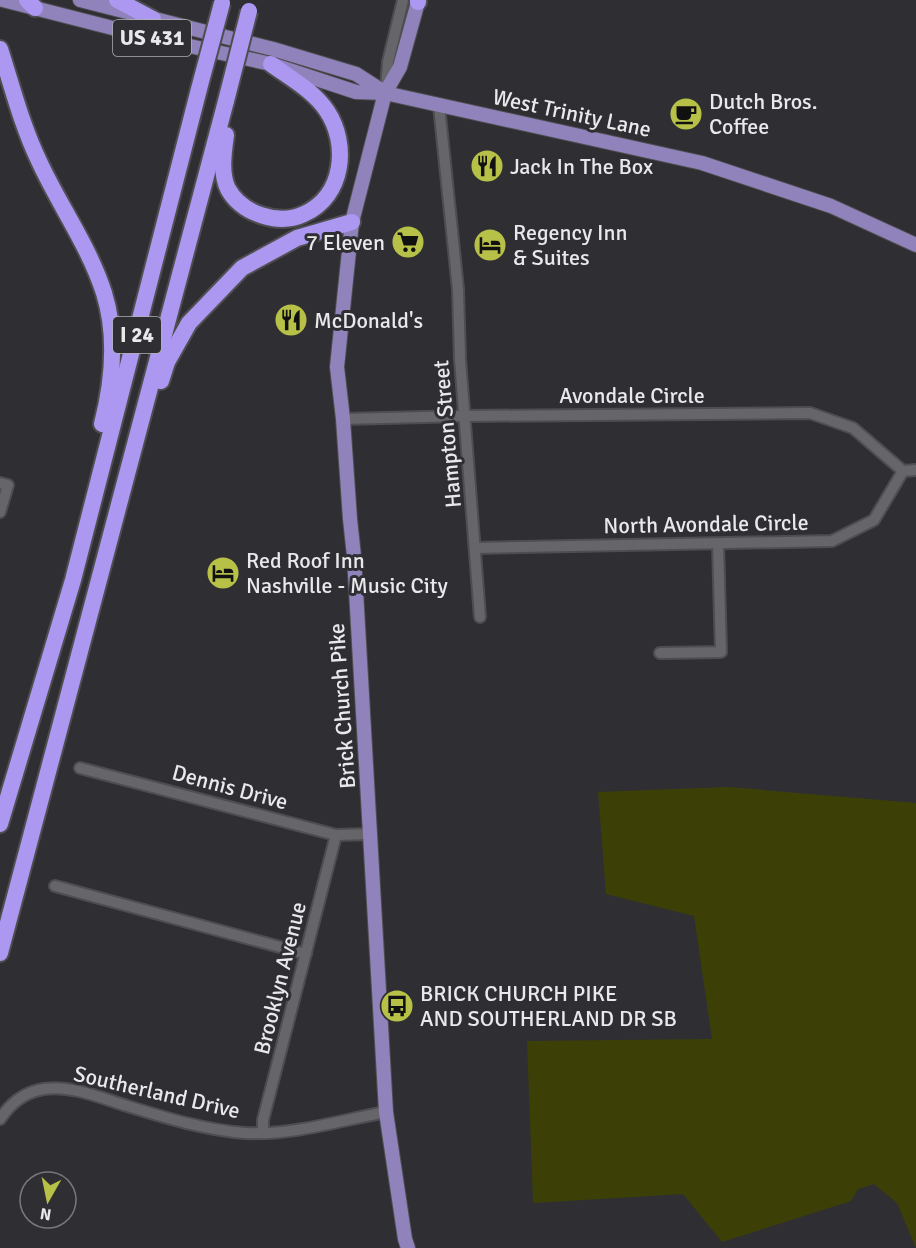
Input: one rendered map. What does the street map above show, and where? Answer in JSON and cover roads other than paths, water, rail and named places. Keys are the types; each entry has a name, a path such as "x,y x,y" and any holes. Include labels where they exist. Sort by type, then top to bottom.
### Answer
{"highway":[{"path":"117,0 153,19"},
{"name":"I 24","path":"0,824 73,580 223,1"},
{"name":"I 24","path":"0,953 251,6"},
{"path":"0,49 37,158 94,269 104,293 110,323 112,340 107,404 81,508 73,580"},
{"path":"225,101 228,125 222,157 228,188 241,204 272,219 304,214 320,202 335,183 341,161 340,144 334,125 327,110 308,90 271,64"},
{"path":"111,532 167,362 189,323 242,268 297,238 352,222"}],"main road":[{"name":"West Trinity Lane","path":"3,0 31,4 140,36 271,64 356,92 385,93 702,163 831,207 916,245"},
{"name":"West Trinity Lane","path":"80,0 273,49 356,74 385,93"},
{"name":"Brick Church Pike","path":"408,1248 386,1112 354,556 344,419 337,368 352,222 385,93 400,67 415,0"}],"street":[{"name":"Hampton Street","path":"439,106 458,289 460,358 480,617"},
{"name":"Avondale Circle","path":"344,419 810,414 853,428 903,471"},
{"path":"903,471 916,470"},
{"name":"North Avondale Circle","path":"476,548 832,542 874,520 903,471"},
{"path":"0,483 8,486 0,512"},
{"path":"660,653 721,652 718,544"},
{"name":"Dennis Drive","path":"80,768 336,835 371,834"},
{"name":"Brooklyn Avenue","path":"263,1132 263,1120 336,835"},
{"path":"55,886 306,954"},
{"name":"Southerland Drive","path":"0,1119 16,1101 29,1092 44,1089 82,1093 173,1120 246,1133 296,1130 386,1112"}],"place":[{"name":"Dutch Bros. Coffee","path":"686,114"},
{"name":"Jack In The Box","path":"487,166"},
{"name":"7 Eleven","path":"408,242"},
{"name":"Regency Inn & Suites","path":"490,245"},
{"name":"McDonald's","path":"291,320"},
{"name":"Red Roof Inn Nashville - Music City","path":"223,573"},
{"name":"BRICK CHURCH PIKE AND SOUTHERLAND DR SB","path":"397,1006"}]}
